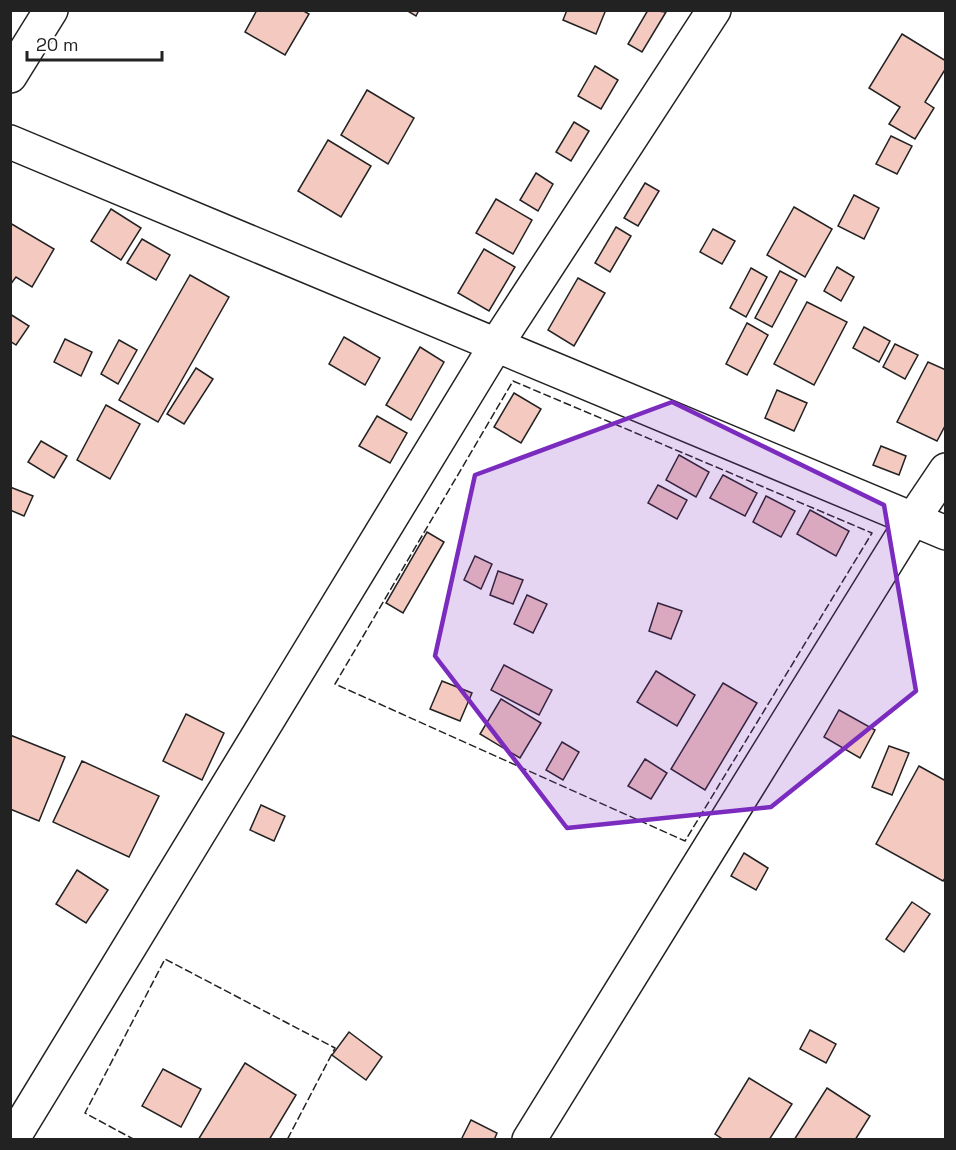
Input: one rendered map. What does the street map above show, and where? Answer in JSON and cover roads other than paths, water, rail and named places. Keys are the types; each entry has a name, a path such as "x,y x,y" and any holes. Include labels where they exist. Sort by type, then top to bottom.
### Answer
{"street":[{"path":"10,76 51,10"},
{"path":"12,1140 496,345 714,10"},
{"path":"10,142 945,533"},
{"path":"529,1140 945,470"}]}
